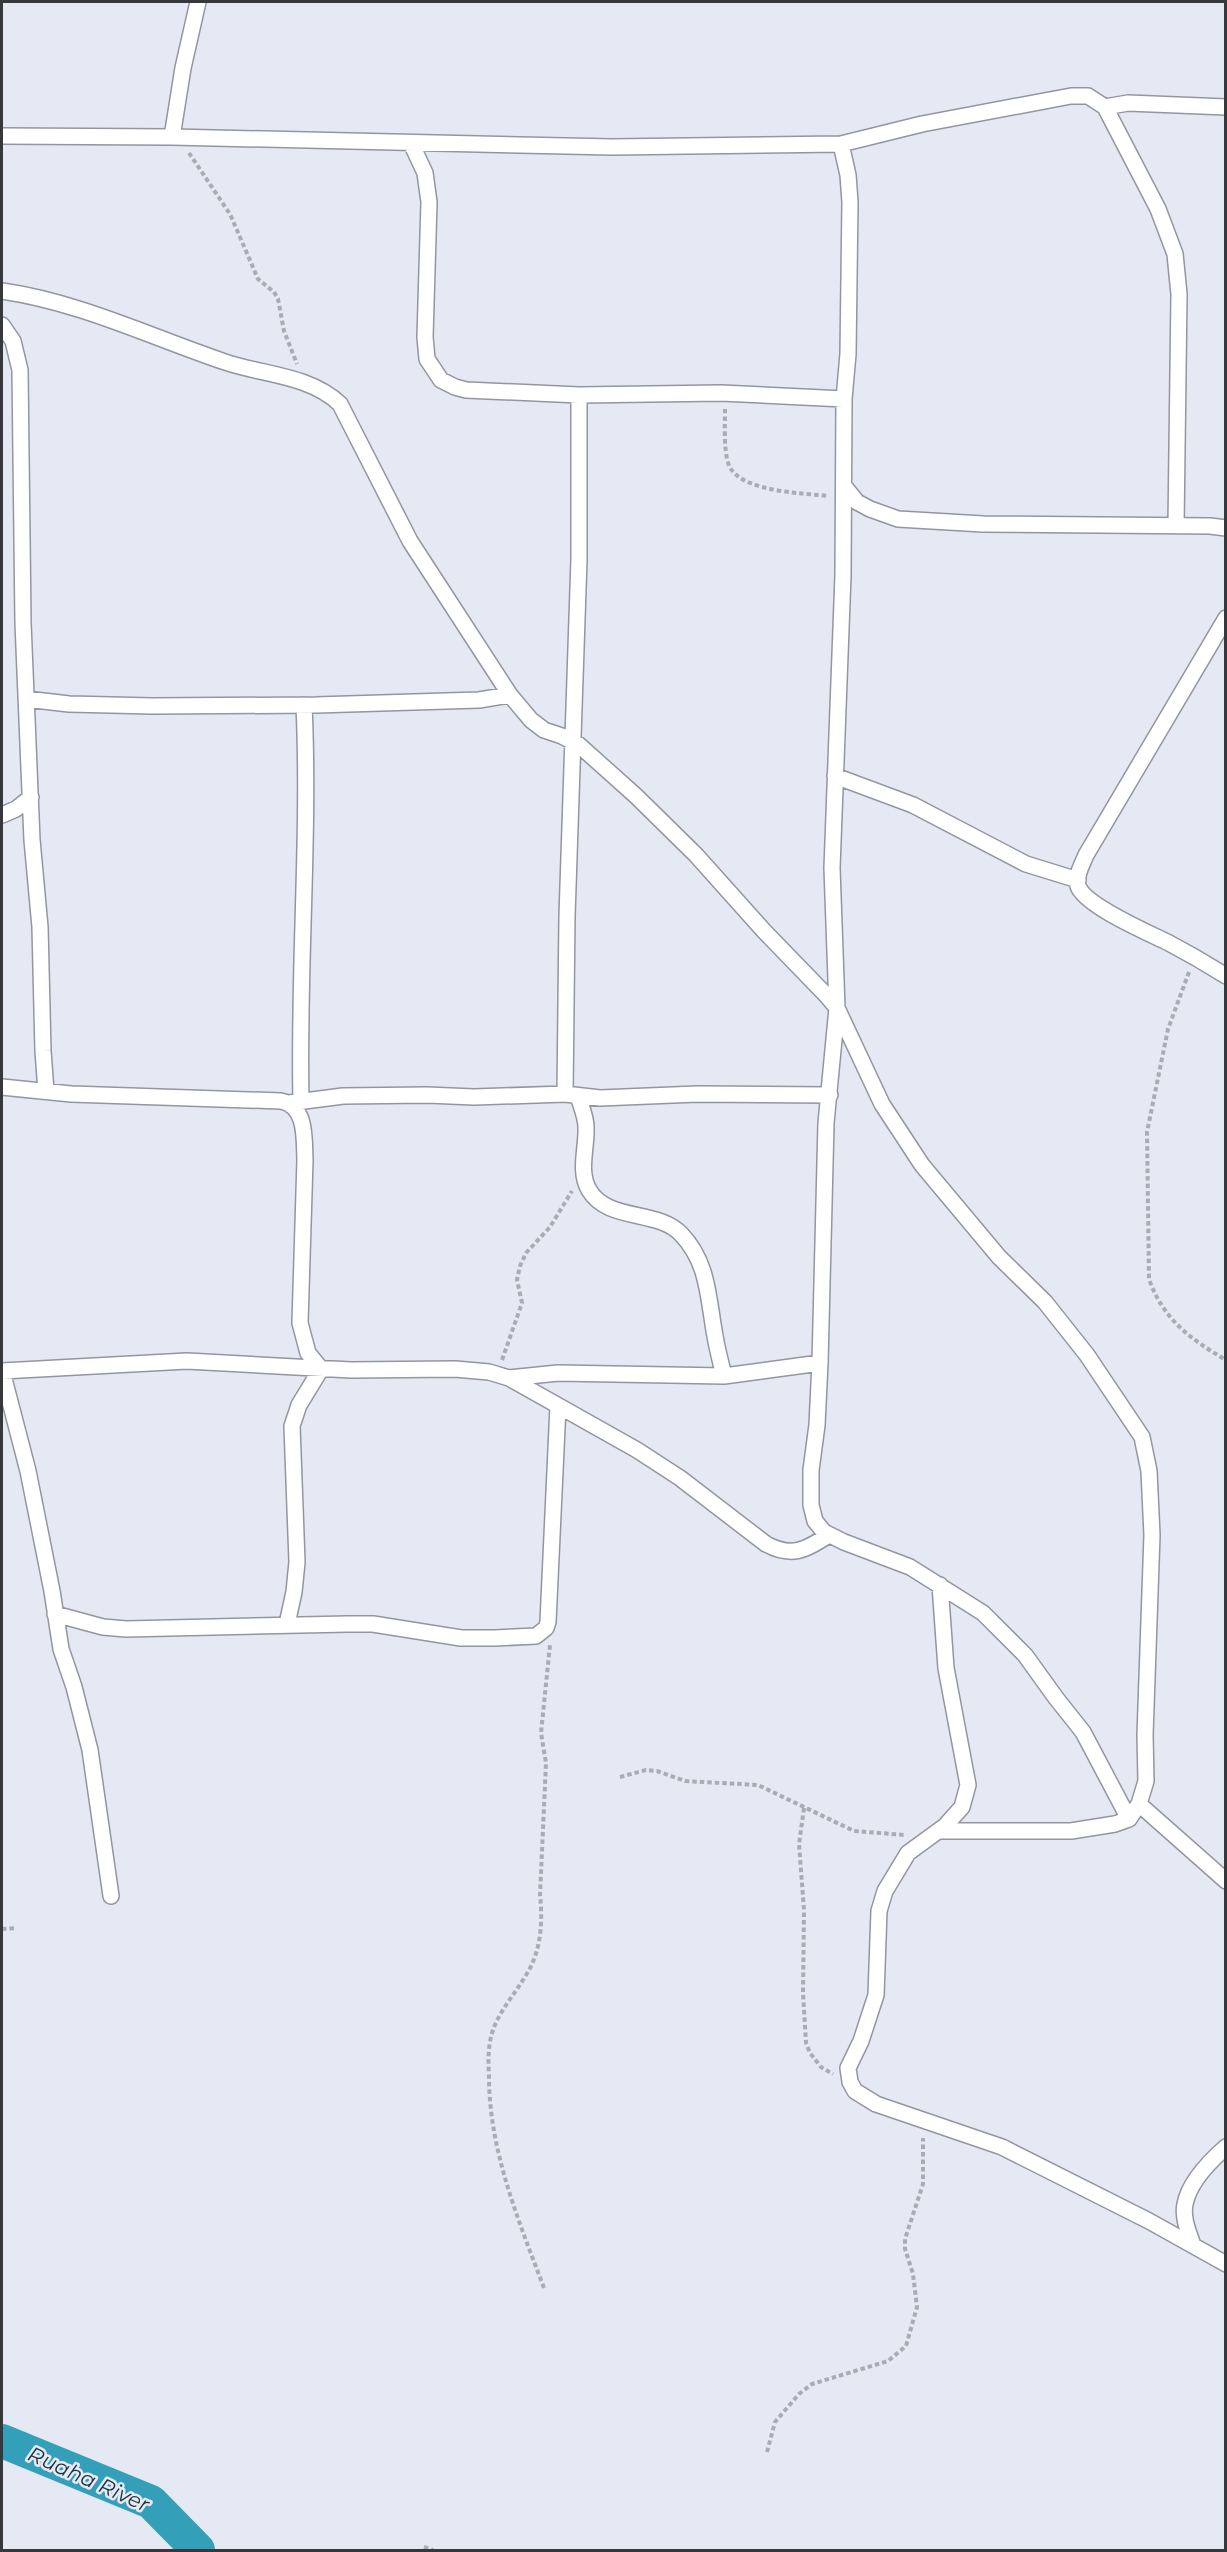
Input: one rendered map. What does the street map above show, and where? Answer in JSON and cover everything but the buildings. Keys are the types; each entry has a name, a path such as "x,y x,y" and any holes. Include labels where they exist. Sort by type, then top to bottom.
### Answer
{"street":[{"path":"178,137 183,68 198,2"},
{"path":"2,136 178,137 612,147 841,144 922,124 1071,96 1088,96 1105,107 1158,209 1172,241 1178,268 1176,526"},
{"path":"1105,107 1128,102 1226,107"},
{"path":"411,143 425,173 427,185 429,221 425,337 428,359 434,372 449,384 466,390 579,395 726,393 844,399"},
{"path":"841,144 850,202 848,354 844,399 843,586 832,868 837,1008 825,1151 820,1363 817,1425 811,1470 811,1504 815,1521 829,1535 910,1567 983,1613 1025,1655 1083,1732 1129,1819"},
{"path":"2,291 60,303 228,363 303,382 320,389 340,404 410,541 510,695 531,720 542,729 572,741 664,822 826,995 837,1008 882,1104 922,1165 999,1257 1045,1302 1086,1355 1142,1437 1149,1472 1152,1535 1146,1781 1139,1804 1129,1819 1115,1824 1071,1831 932,1835"},
{"path":"2,325 13,341 21,370 21,576 31,797 40,927 46,1091"},
{"path":"579,395 579,559 572,741 571,1095 586,1125 583,1173 587,1188 594,1198 610,1208 666,1224 680,1233 692,1248 703,1269 708,1287 714,1335 724,1376"},
{"path":"844,492 870,509 898,519 983,524 1226,528"},
{"path":"1226,618 1086,855 1078,880 1081,890 1089,899 1226,976"},
{"path":"26,699 69,704 152,706 304,705 479,700 510,695"},
{"path":"304,705 307,789 300,1031 295,1101 304,1134 300,1323 308,1353 321,1369"},
{"path":"835,776 913,805 1026,864 1078,880"},
{"path":"2,815 16,809 31,797"},
{"path":"2,1087 46,1091 295,1101 344,1096 427,1095 474,1097 571,1095 634,1098 697,1094 830,1095"},
{"path":"111,1896 90,1750 74,1687 61,1649 28,1471 2,1371 187,1361 321,1369 455,1369 503,1376 558,1373 724,1376 820,1363"},
{"path":"287,1624 294,1592 297,1562 292,1426 299,1405 321,1369"},
{"path":"503,1376 637,1450 680,1478 766,1544 778,1550 796,1552 829,1535"},
{"path":"56,1614 103,1628 373,1624 461,1638 536,1636 546,1628 558,1406"},
{"path":"940,1585 946,1668 968,1785 962,1807 932,1835 908,1853 885,1891 879,1911 876,1995 861,2041 848,2068 850,2082 855,2091 876,2104 1002,2147 1226,2264"},
{"path":"1139,1804 1226,1881"},
{"path":"1193,2245 1185,2218 1185,2203 1203,2170 1226,2147"}],"path":[{"path":"178,137 230,214 258,279 274,292 278,299 284,332 303,382"},
{"path":"726,393 727,460 731,470 739,477 787,492 844,492"},
{"path":"1195,957 1168,1029 1147,1132 1149,1279 1157,1300 1174,1322 1196,1343 1226,1360"},
{"path":"503,1376 522,1303 518,1280 520,1266 533,1244 544,1234 557,1216 583,1173"},
{"path":"544,2288 514,2208 501,2163 489,2108 488,2053 497,2019 527,1975 540,1937 546,1763 541,1733 550,1644 546,1628"},
{"path":"620,1777 646,1770 657,1771 685,1781 758,1785 854,1831 932,1835"},
{"path":"804,1808 799,1844 804,1910 803,1993 806,2043 810,2053 821,2067 850,2082"},
{"path":"2,1929 16,1928"},
{"path":"767,2452 775,2422 799,2394 812,2384 888,2361 906,2346 917,2307 905,2239 923,2184 922,2119"},
{"path":"424,2547 433,2550"}],"waterway":[{"name":"Ruaha River","path":"2,2441 151,2502 198,2550"}]}
